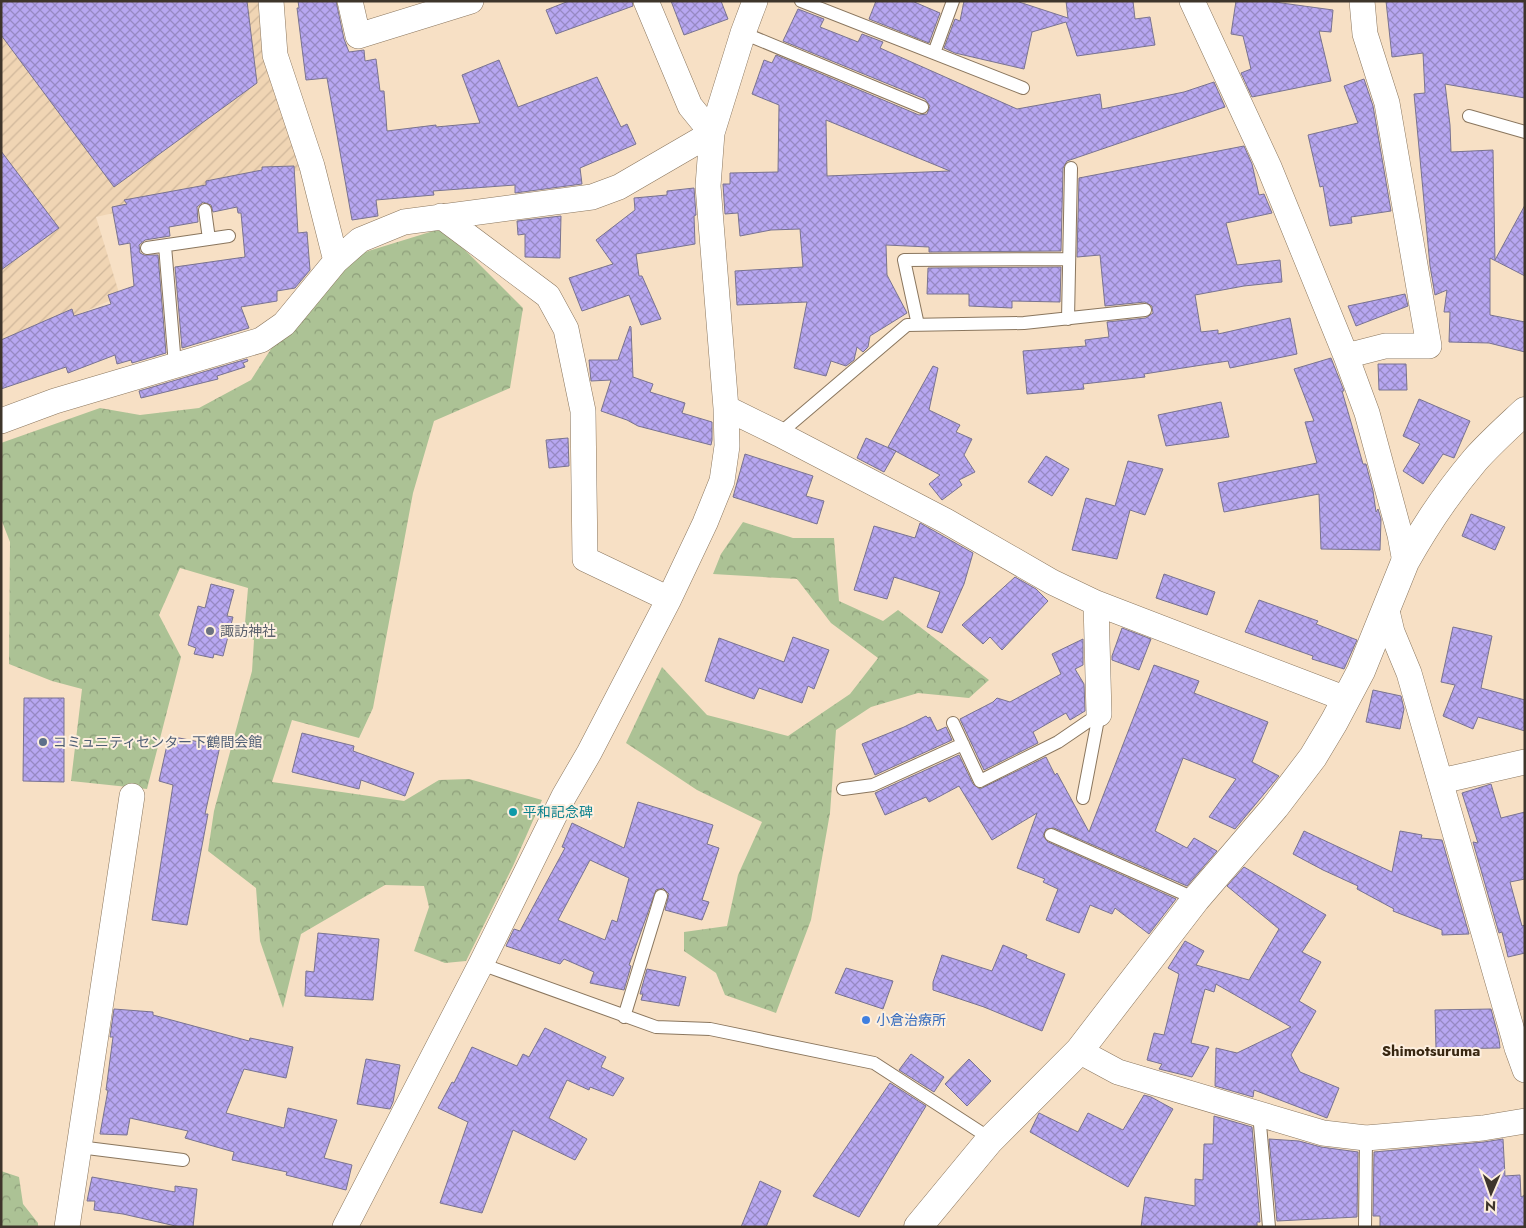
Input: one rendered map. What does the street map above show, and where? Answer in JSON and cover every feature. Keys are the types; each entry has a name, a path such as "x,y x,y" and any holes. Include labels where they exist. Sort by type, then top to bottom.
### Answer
{"street":[{"path":"271,1 275,54 312,166 336,261"},
{"path":"350,1 358,36 471,1"},
{"path":"646,1 690,106 712,133"},
{"path":"346,1227 481,964 564,796 589,753 669,599 705,523 722,481 727,446 726,408 708,186 712,133 755,1"},
{"path":"1192,1 1269,167 1346,356 1367,413 1400,535 1405,562"},
{"path":"1346,356 1385,346 1429,346 1387,103 1365,34 1362,1"},
{"path":"1,421 56,401 261,340 284,324 336,261 360,240 369,236 404,222 592,198 620,186 712,133"},
{"path":"441,216 548,296 566,329 582,411 585,559 669,599"},
{"path":"726,408 946,522 1052,582 1096,602 1346,699"},
{"path":"918,1227 990,1139 1078,1050 1196,900 1275,807 1314,757 1360,671 1405,562 1432,517 1476,459 1525,411"},
{"path":"1096,602 1099,714"},
{"path":"1386,611 1392,632 1409,673 1517,1048 1525,1070"},
{"path":"1441,781 1525,762"},
{"path":"67,1227 132,796"},
{"path":"1078,1050 1118,1072 1323,1133 1366,1138 1482,1128 1525,1121"}],"lane":[{"path":"801,1 1023,88"},
{"path":"934,53 953,1"},
{"path":"743,33 922,107"},
{"path":"1469,116 1525,132"},
{"path":"1068,319 1070,168"},
{"path":"205,210 209,239"},
{"path":"147,248 229,236"},
{"path":"165,246 175,365"},
{"path":"918,325 904,260 1069,259"},
{"path":"779,434 907,325 1024,323 1145,310"},
{"path":"953,723 980,781 1058,742 1099,714"},
{"path":"1083,798 1099,714"},
{"path":"843,789 873,785 963,744"},
{"path":"1051,835 1196,900"},
{"path":"624,1017 661,896"},
{"path":"481,964 656,1027 710,1029 874,1063 990,1139"},
{"path":"1259,1113 1269,1227"},
{"path":"1365,1227 1366,1138"},
{"path":"79,1147 183,1160"}],"shaded area":[{"path":"1,1 262,1 302,170 96,217 120,296 1,349"}],"green space":[{"path":"443,228 523,308 510,388 434,421 413,493 373,708 359,738 292,720 272,782 404,801 439,780 469,779 542,800 513,866 466,961 445,963 414,951 429,907 424,886 385,885 301,934 283,1008 260,941 256,888 208,851 214,811 252,671 254,640 244,635 248,588 180,568 159,615 181,657 147,789 71,781 82,689 52,681 9,664 10,542 1,519 1,443 100,408 140,415 199,408 251,380 271,349 336,261"},
{"path":"743,522 793,538 834,538 839,601 883,621 898,610 989,680 969,698 918,693 871,707 836,730 830,813 811,920 776,1013 725,995 716,973 684,951 684,932 727,926 738,875 762,822 697,790 626,743 662,667 707,715 788,736 850,694 878,658 831,623 797,579 713,574 721,554"},
{"path":"1,1171 19,1177 23,1204 38,1223 38,1227 1,1227"}],"building":[{"path":"1,1 247,1 257,83 114,187 1,35"},
{"path":"298,1 336,1 344,39 349,52 364,50 365,61 376,59 380,91 384,91 387,131 436,125 436,127 480,123 462,75 499,60 518,107 597,77 621,127 627,124 636,144 580,168 582,184 515,193 515,185 433,191 434,195 376,200 378,216 352,220 327,78 306,80 297,8 299,8"},
{"path":"569,1 632,1 633,6 556,34 546,10"},
{"path":"671,1 721,1 728,19 684,35"},
{"path":"876,1 912,1 940,13 929,43 869,19"},
{"path":"964,1 1016,1 1068,18 1066,1 1133,1 1135,19 1150,17 1155,45 1077,56 1066,22 1032,32 1024,69 955,53 944,48 955,19 960,21"},
{"path":"1236,1 1267,1 1333,10 1331,32 1319,31 1331,81 1252,97 1241,73 1251,69 1243,36 1231,34"},
{"path":"1386,1 1525,1 1525,98 1445,84 1451,152 1493,150 1495,260 1525,205 1525,276 1490,258 1490,315 1525,322 1525,352 1489,343 1449,342 1450,312 1444,312 1447,290 1435,295 1430,266 1414,94 1425,93 1423,53 1392,57"},
{"path":"798,9 824,19 820,27 858,42 862,34 883,42 880,48 1017,109 1100,94 1102,109 1184,92 1214,82 1225,107 1067,161 1063,168 1061,251 929,252 929,247 886,245 887,275 907,313 870,336 868,347 863,352 857,347 854,360 846,366 831,361 826,376 794,368 807,302 737,305 735,271 803,267 800,229 771,230 740,236 738,213 725,214 723,184 730,184 730,173 778,172 779,105 752,94 764,60 772,63 776,55 919,115 927,114 930,106 925,99 783,41","holes":["826,120 950,171 827,176"]},
{"path":"1364,79 1373,106 1391,211 1351,217 1352,223 1330,226 1323,186 1320,187 1308,135 1358,123 1344,86"},
{"path":"1244,146 1252,164 1259,195 1264,194 1272,213 1226,223 1237,265 1280,260 1282,282 1244,286 1195,295 1201,332 1218,330 1218,334 1290,318 1297,354 1230,368 1228,361 1144,374 1145,377 1083,384 1084,389 1027,394 1023,351 1086,346 1085,340 1109,337 1107,322 1146,318 1153,313 1152,306 1145,302 1105,306 1100,255 1077,257 1079,178"},
{"path":"1,151 59,228 1,270"},
{"path":"294,166 298,233 307,232 310,270 295,288 277,291 277,301 241,307 249,328 182,348 175,267 245,257 241,213 238,213 237,207 213,212 211,205 203,202 197,207 198,222 169,227 170,236 145,240 139,245 140,253 144,255 158,255 166,353 132,363 131,360 117,364 115,355 68,373 66,367 1,389 1,340 72,309 74,316 111,304 108,295 134,286 130,243 119,245 112,207 127,204 124,200 206,185 206,181 262,170 262,167"},
{"path":"694,188 696,215 694,216 695,244 636,254 639,276 642,276 661,319 641,325 629,295 582,311 569,278 613,264 596,240 635,210 634,198 667,195 667,191"},
{"path":"561,216 560,258 525,257 525,234 518,235 517,221"},
{"path":"1061,267 1060,302 1012,301 1012,308 969,306 969,294 927,294 928,268"},
{"path":"1405,294 1408,306 1356,326 1348,306"},
{"path":"630,326 633,377 653,384 650,392 685,403 682,413 712,422 711,445 638,426 601,411 611,380 591,381 589,360 618,360"},
{"path":"1331,358 1344,391 1342,391 1363,464 1366,464 1376,512 1378,509 1381,519 1380,550 1321,549 1319,494 1224,512 1218,483 1317,463 1305,422 1314,421 1294,369"},
{"path":"247,359 248,361 243,363 245,367 217,376 218,379 141,398 139,391"},
{"path":"1378,364 1406,364 1407,390 1379,390"},
{"path":"933,366 938,368 929,410 960,425 956,432 972,439 964,455 975,472 959,480 962,485 942,500 929,484 940,475 888,447"},
{"path":"1419,399 1470,421 1454,458 1443,454 1423,484 1403,471 1420,444 1403,436"},
{"path":"1221,402 1229,437 1166,446 1158,415"},
{"path":"568,438 569,466 549,468 546,440"},
{"path":"866,438 896,451 884,472 857,458"},
{"path":"745,454 813,476 806,496 824,501 817,524 733,497"},
{"path":"1046,456 1069,469 1052,496 1028,482"},
{"path":"1128,461 1163,469 1145,515 1130,510 1117,559 1072,550 1086,498 1115,506"},
{"path":"1471,514 1505,527 1495,550 1462,536"},
{"path":"920,523 973,553 964,584 942,633 927,627 940,592 894,577 887,599 854,590 874,526 915,538"},
{"path":"1164,574 1215,592 1207,615 1156,598"},
{"path":"1015,577 1036,589 1048,601 1002,650 990,637 983,644 962,625"},
{"name":"諏訪神社","path":"211,584 234,590 227,616 233,617 223,656 214,654 213,658 194,654 196,648 188,645 198,606 205,608"},
{"path":"1259,600 1318,621 1316,624 1357,640 1344,669 1312,659 1313,656 1245,632"},
{"path":"1453,627 1492,636 1481,688 1525,700 1525,731 1478,717 1473,729 1443,716 1455,685 1441,682"},
{"path":"1122,628 1151,639 1139,670 1112,660"},
{"path":"793,637 829,650 814,689 808,686 802,703 759,688 754,699 705,681 719,638 784,662"},
{"path":"1083,639 1083,665 1075,669 1084,684 1085,711 1070,720 1066,713 1033,732 1038,743 984,770 960,719 993,702 997,698 1010,702 1061,674 1052,654"},
{"path":"1154,665 1199,681 1194,693 1268,722 1252,762 1279,776 1235,829 1209,817 1236,779 1183,758 1155,831 1187,848 1194,838 1217,851 1187,886 1054,828 1046,829 1043,836 1048,842 1176,899 1149,934 1115,908 1112,914 1090,905 1079,933 1046,920 1058,889 1043,882 1045,879 1017,868 1037,813 992,840 959,786 929,802 926,797 885,815 875,793 959,755 973,784 980,789 1046,757 1055,775 1057,773 1089,832"},
{"path":"1373,690 1401,696 1404,709 1400,729 1366,722"},
{"path":"24,698 64,698 64,782 23,781"},
{"path":"926,716 930,717 937,731 946,727 952,740 875,775 862,744"},
{"path":"302,733 354,746 353,751 414,773 405,796 361,780 359,789 292,772"},
{"path":"169,736 220,746 205,814 208,814 187,925 152,920 173,785 159,781"},
{"path":"1491,784 1501,818 1525,812 1525,879 1510,882 1522,926 1525,925 1525,953 1508,957 1502,932 1499,933 1473,842 1478,843 1462,793"},
{"path":"638,802 713,825 707,844 719,848 702,900 709,902 702,920 665,910 669,894 663,888 656,890 629,965 631,966 624,990 590,983 594,972 564,959 560,964 506,946 514,929 520,931 565,848 562,847 572,823 624,848","holes":["590,860 629,878 617,922 612,920 605,940 558,920"]},
{"path":"1304,831 1392,872 1400,831 1422,835 1421,838 1442,840 1469,934 1442,935 1442,930 1393,911 1394,909 1357,889 1358,886 1293,854"},
{"path":"1244,867 1326,915 1302,952 1321,962 1299,1001 1316,1011 1291,1055 1300,1072 1339,1088 1327,1118 1254,1090 1253,1097 1215,1086 1216,1048 1237,1053 1291,1027 1216,984 1214,992 1205,989 1191,1043 1209,1047 1192,1077 1159,1069 1162,1064 1147,1060 1154,1033 1164,1035 1179,974 1168,968 1185,941 1204,951 1196,965 1249,980 1279,929 1227,886"},
{"path":"318,933 379,939 373,1000 305,996 306,971 314,972"},
{"path":"1003,945 1027,955 1026,958 1065,974 1042,1031 984,1007 933,990 933,982 942,955 992,971"},
{"path":"846,968 893,981 883,1009 835,993"},
{"path":"647,969 686,977 679,1006 641,1000 643,994 640,994"},
{"path":"114,1009 153,1012 153,1015 249,1041 250,1038 293,1047 286,1078 244,1069 226,1113 284,1128 288,1108 337,1120 324,1158 352,1165 346,1190 286,1175 287,1172 232,1160 234,1152 185,1138 188,1131 130,1118 127,1135 100,1134 108,1090 106,1090 113,1037 110,1037"},
{"path":"1491,1009 1500,1048 1436,1049 1435,1010"},
{"path":"545,1028 606,1057 601,1067 624,1078 613,1096 590,1087 589,1090 567,1080 549,1118 587,1139 575,1160 513,1130 482,1213 440,1203 468,1122 438,1108 452,1082 454,1083 472,1047 517,1066 523,1054 529,1057"},
{"path":"911,1054 944,1077 934,1092 899,1070"},
{"path":"366,1059 400,1065 390,1109 357,1104"},
{"path":"969,1059 991,1081 967,1106 945,1084"},
{"path":"890,1083 926,1106 859,1217 813,1196"},
{"path":"1144,1095 1173,1109 1128,1187 1030,1132 1039,1113 1078,1132 1088,1113 1123,1130"},
{"path":"1214,1116 1252,1127 1260,1222 1257,1222 1257,1227 1141,1227 1145,1197 1195,1206 1195,1179 1203,1180 1204,1144 1213,1144"},
{"path":"1269,1139 1299,1141 1321,1147 1358,1152 1357,1217 1277,1221"},
{"path":"1503,1139 1505,1176 1520,1175 1521,1197 1525,1195 1525,1227 1380,1227 1380,1216 1373,1216 1374,1152"},
{"path":"92,1177 175,1192 175,1186 197,1189 193,1227 180,1227 123,1214 94,1210 95,1201 87,1201"},
{"path":"760,1181 781,1191 766,1227 741,1227"}],"place":[{"name":"諏訪神社","path":"210,631"},
{"name":"コミュニティセンター下鶴間会館","path":"43,742"},
{"name":"平和記念碑","path":"513,812"},
{"name":"小倉治療所","path":"866,1020"}],"district":[{"name":"Shimotsuruma","path":"1431,1051"}]}
